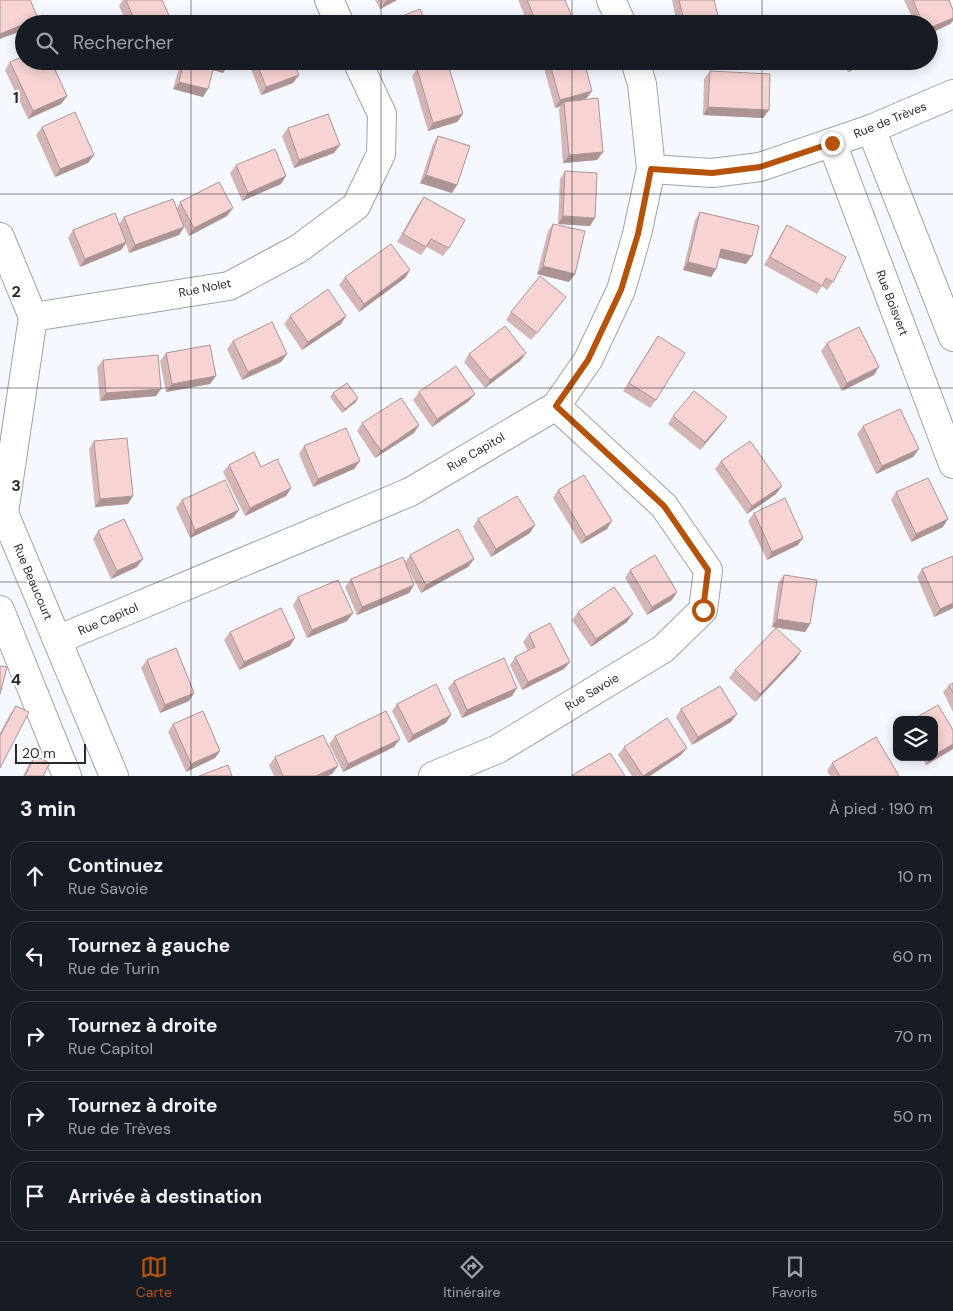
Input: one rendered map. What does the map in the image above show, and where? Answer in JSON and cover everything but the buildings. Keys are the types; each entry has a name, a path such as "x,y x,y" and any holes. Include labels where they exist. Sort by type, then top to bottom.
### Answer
{"street":[{"path":"329,0 336,15"},
{"path":"611,0 618,15"},
{"name":"Rue Nolet","path":"33,317 229,286 298,249 356,206 381,154 382,114 361,70"},
{"name":"Rue Capitol","path":"57,640 410,492 556,406 588,360 621,290 638,234 651,169 642,84 638,70"},
{"name":"Rue de Trèves","path":"651,169 712,173 760,167 871,129 953,94"},
{"path":"871,129 953,337"},
{"name":"Rue Boisvert","path":"832,143 953,464"},
{"path":"0,236 33,317"},
{"name":"Rue Beaucourt","path":"33,317 2,514 114,776"},
{"name":"Rue Savoie","path":"433,776 498,749 663,649 703,610 708,570 664,506 556,406"},
{"path":"0,610 67,776"}],"route":[{"path":"703,610 708,570 664,506 556,406 588,360 621,290 638,234 651,169 712,173 760,167 832,143"}]}
